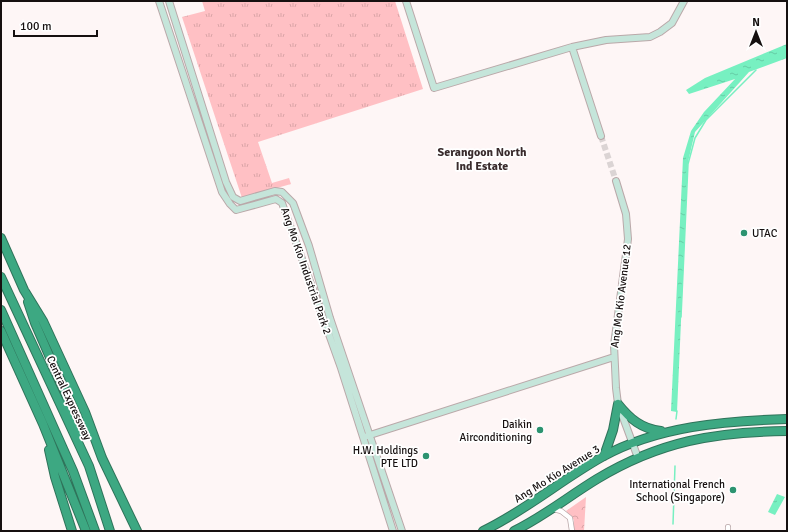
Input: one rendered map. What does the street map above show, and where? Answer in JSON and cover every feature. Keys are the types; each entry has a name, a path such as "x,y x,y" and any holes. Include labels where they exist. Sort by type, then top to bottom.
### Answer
{"highway":[{"path":"1,238 24,290 35,323 65,392 89,466"},
{"name":"Central Expressway","path":"1,277 89,466 110,531"},
{"path":"24,290 43,321 85,412 102,458 137,531"},
{"path":"1,310 73,471 95,531"},
{"path":"1,331 43,424 86,531"},
{"path":"618,404 628,416 643,426 651,430 666,432"},
{"path":"604,456 613,430 618,404"},
{"name":"Ang Mo Kio Avenue 3","path":"483,531 507,518 604,456 633,444 666,432 691,426 755,420 787,419"},
{"path":"43,424 55,477 72,531"},
{"path":"514,531 599,478 651,451 694,438 754,431 787,431"}],"street":[{"name":"Ang Mo Kio Industrial Park 2","path":"159,1 222,192 236,210 276,199 282,203 305,263 393,531"},
{"name":"Ang Mo Kio Industrial Park 2","path":"169,1 226,182 233,197 240,201 275,191 282,192 293,203 309,246 330,318 402,531"},
{"path":"406,1 434,88 572,47 606,40 650,37 672,23 684,1"},
{"path":"572,47 601,136"},
{"name":"Ang Mo Kio Avenue 12","path":"616,181 626,214 628,238 614,345 614,357 618,404 638,458"},
{"path":"363,438 614,357"},
{"path":"550,509 556,509 566,514 570,518 572,531"}],"green space":[{"path":"202,1 395,1 423,89 258,142 272,183 289,178 291,184 242,198 182,17 205,11"},
{"path":"586,497 584,531 573,531 574,520 566,511"}],"water":[{"path":"787,44 787,58 749,72 695,132 688,162 677,412 671,411 683,158 691,131 704,112 735,79 689,94 686,90 705,78"},
{"path":"777,494 785,497 775,515 768,512"}],"waterway":[{"path":"681,317 688,164 695,138 706,120 756,70"},
{"path":"676,419 677,411"},
{"path":"673,524 675,466"}],"tunnel":[{"path":"601,136 616,181"}],"place":[{"name":"UTAC","path":"744,233"},
{"name":"Daikin Airconditioning","path":"540,430"},
{"name":"H.W. Holdings PTE LTD","path":"426,456"},
{"name":"International French School (Singapore)","path":"733,490"}],"district":[{"name":"Serangoon North Ind Estate","path":"482,159"}]}
